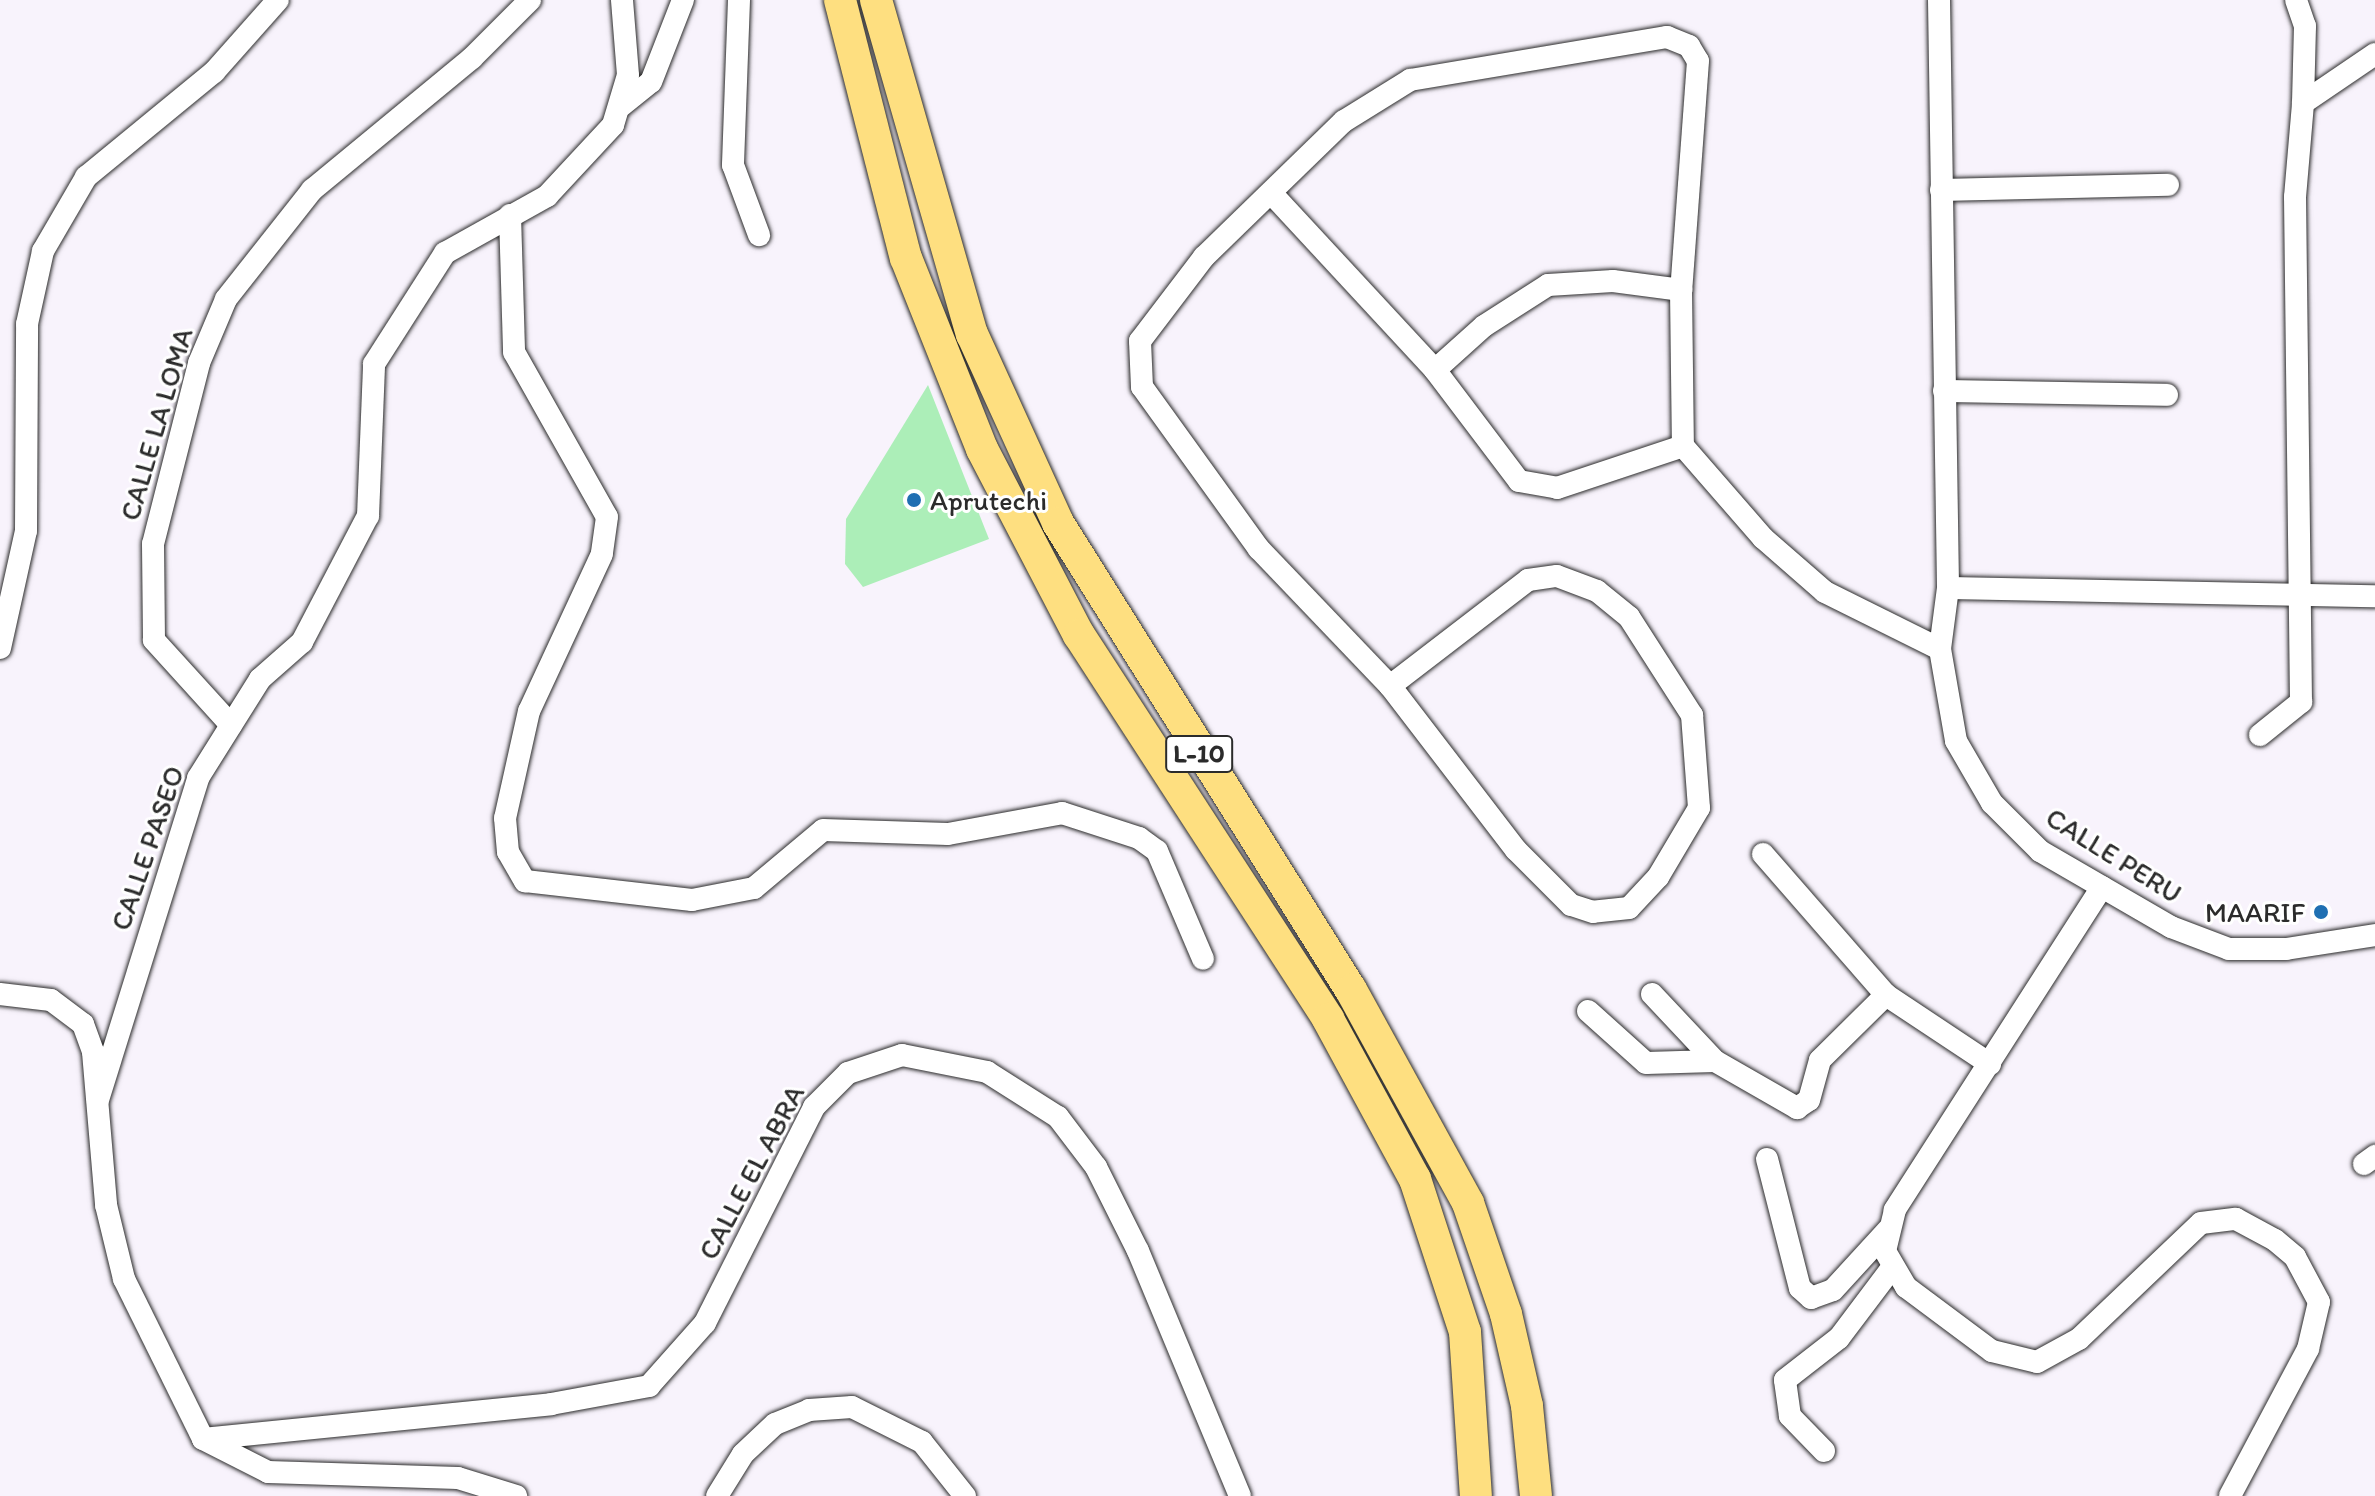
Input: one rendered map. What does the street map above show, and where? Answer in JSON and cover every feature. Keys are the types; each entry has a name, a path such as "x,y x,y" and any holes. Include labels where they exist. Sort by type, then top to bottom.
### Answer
{"highway":[{"name":"L-10","path":"840,0 906,258 982,449 1079,635 1328,1019 1415,1179 1465,1332 1476,1496"},
{"name":"L-10","path":"876,0 972,334 1058,523 1351,990 1468,1203 1506,1314 1527,1406 1536,1496"}],"street":[{"path":"0,648 26,531 27,324 43,251 86,177 214,72 278,0"},
{"name":"CALLE LA LOMA","path":"231,725 154,640 153,544 199,363 226,299 312,190 472,58 530,0"},
{"path":"621,106 628,75 622,0"},
{"name":"CALLE PASEO","path":"98,1100 198,778 260,679 302,642 368,516 374,364 445,253 547,196 621,106 651,82 683,0"},
{"path":"739,0 733,165 759,235"},
{"name":"CALLE PERU","path":"1939,0 1948,588 1940,649 1956,741 1992,803 2040,851 2171,927 2229,949 2286,949 2375,935"},
{"path":"2260,735 2301,702 2296,594 2295,197 2303,103 2305,26 2296,0"},
{"path":"1390,686 1528,580 1557,576 1597,591 1629,617 1692,715 1699,808 1658,877 1629,908 1593,912 1571,905 1516,850 1390,686 1259,549 1142,387 1140,341 1204,257 1274,196 1344,121 1410,80 1667,37 1689,46 1698,61 1681,290 1683,446 1763,538 1825,592 1940,649"},
{"path":"2303,103 2375,54"},
{"path":"1941,190 2168,185"},
{"path":"1274,196 1435,370 1519,481 1557,488 1683,446"},
{"path":"510,215 514,352 607,517 602,554 529,711 505,818 508,852 525,881 692,900 754,888 823,830 948,834 1062,813 1139,838 1157,851 1203,959"},
{"path":"1435,370 1484,326 1548,285 1613,281 1681,290"},
{"path":"1944,391 2167,395"},
{"path":"1948,588 2375,596"},
{"path":"1763,854 1886,995 1990,1064"},
{"path":"1767,1159 1800,1288 1811,1298 1833,1290 1888,1230 2102,887"},
{"path":"0,994 69,1008 93,1052 106,1205 124,1279 203,1439 268,1472 458,1478 516,1496"},
{"path":"1652,994 1715,1061 1797,1108 1809,1100 1820,1060 1886,995"},
{"path":"1588,1011 1646,1063 1715,1061"},
{"name":"CALLE EL ABRA","path":"203,1439 551,1404 649,1386 705,1323 814,1107 848,1073 902,1055 987,1072 1058,1117 1096,1167 1138,1251 1240,1496"},
{"path":"1891,1269 1992,1351 2037,1362 2079,1339 2201,1223 2236,1219 2275,1240 2295,1257 2319,1302 2308,1349 2230,1496"},
{"path":"1824,1451 1790,1416 1785,1380 1839,1338 1891,1269 1888,1230"},
{"path":"717,1496 743,1454 775,1424 841,1407 902,1427 941,1459 965,1496"}],"green space":[{"name":"Aprutechi","path":"928,385 989,539 863,587 845,564 846,519"}],"place":[{"name":"Aprutechi","path":"914,500"},
{"name":"MAARIF","path":"2321,912"}]}
